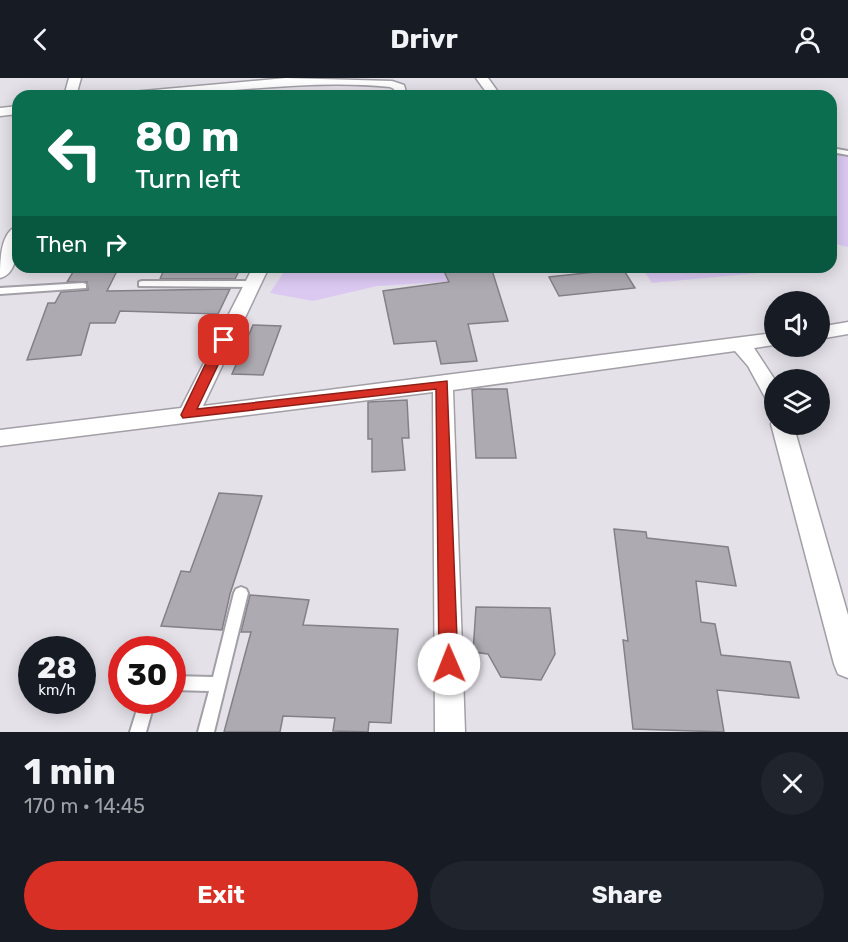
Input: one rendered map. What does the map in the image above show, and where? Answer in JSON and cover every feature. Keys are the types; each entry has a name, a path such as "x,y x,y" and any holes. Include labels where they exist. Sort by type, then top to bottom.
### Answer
{"street":[{"path":"182,90 256,81 272,83 324,79 369,81 400,87 401,90"},
{"path":"272,83 274,90"},
{"path":"0,273 12,245"},
{"path":"188,415 257,273"},
{"path":"830,331 848,328"},
{"path":"0,438 443,384 764,340"},
{"path":"740,344 756,363 764,378"},
{"path":"443,384 450,732"},
{"path":"785,435 848,664"}],"lane":[{"path":"142,284 251,284"},
{"path":"0,291 83,286"},
{"path":"206,732 241,593"},
{"path":"186,683 218,684"},
{"path":"138,732 144,714"}],"shaded area":[{"path":"837,152 848,154 848,247 837,244"},
{"path":"283,273 458,273 458,281 377,286 313,301 270,293"},
{"path":"645,273 760,273 652,283"}],"building":[{"path":"72,273 116,273 107,291 230,289 218,314 120,311 115,323 90,323 81,355 27,360 48,303 55,303 61,292 88,290 87,282 67,282"},
{"path":"162,273 238,273 235,279 160,279"},
{"path":"445,273 493,273 508,321 468,324 477,361 441,364 436,341 394,344 383,291 449,282"},
{"path":"586,273 626,273 635,288 559,296 549,277"},
{"path":"253,325 281,326 263,375 232,374"},
{"path":"507,389 516,458 476,458 472,390"},
{"path":"407,400 409,438 402,438 405,470 372,472 372,439 368,439 368,402"},
{"path":"219,493 262,496 230,594 222,630 161,626 181,571 190,572"},
{"path":"614,529 646,532 647,538 728,547 736,586 696,581 701,622 715,624 721,655 790,662 799,698 717,690 724,732 633,729 623,640 628,641"},
{"path":"250,595 309,600 303,625 398,629 391,723 369,722 368,732 333,731 335,718 283,716 280,732 224,732 251,632 241,632"},
{"path":"476,607 550,608 555,654 541,680 501,677 488,654 473,652"}],"route":[{"path":"224,340 188,415 443,384 449,664"}]}
